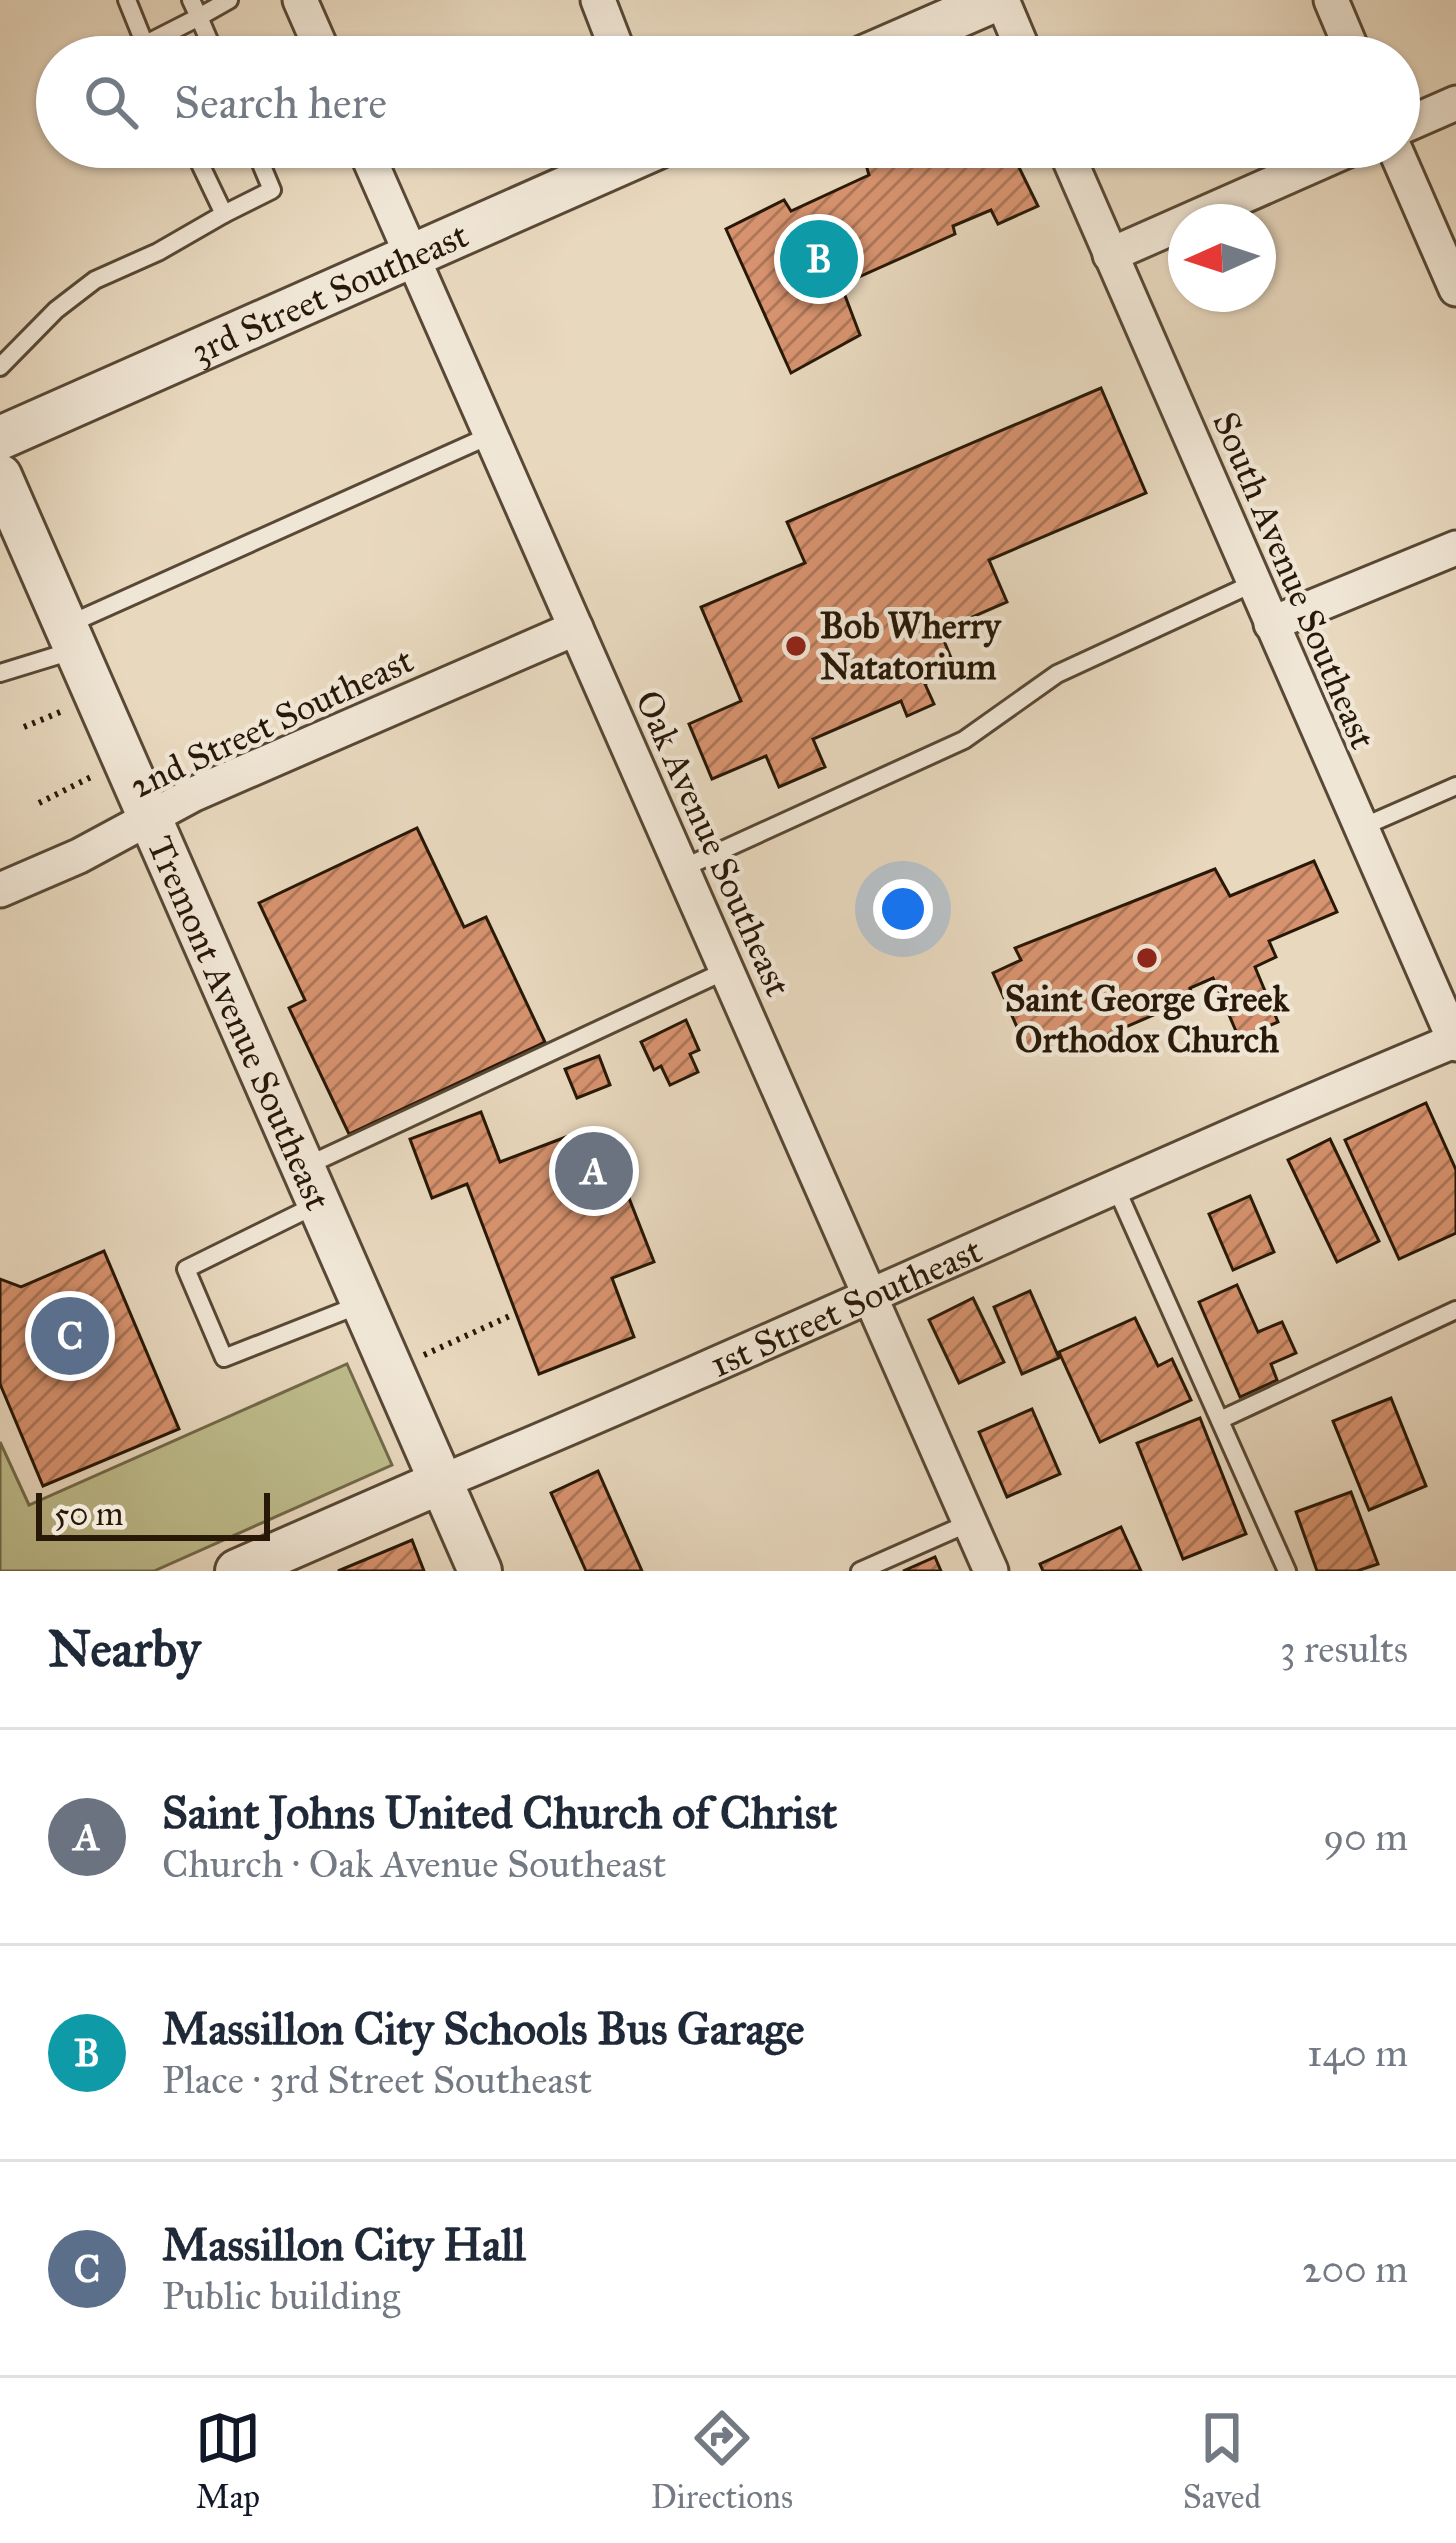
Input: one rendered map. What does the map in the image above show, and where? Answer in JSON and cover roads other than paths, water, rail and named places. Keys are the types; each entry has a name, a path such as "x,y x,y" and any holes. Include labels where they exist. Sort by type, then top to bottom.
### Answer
{"street":[{"path":"300,0 316,36"},
{"path":"598,0 612,36"},
{"path":"913,36 998,0 1016,36"},
{"path":"1331,0 1346,36"},
{"path":"1420,119 1456,103"},
{"name":"Oak Avenue Southeast","path":"373,168 991,1571"},
{"name":"3rd Street Southeast","path":"0,438 609,168"},
{"name":"South Avenue Southeast","path":"1073,168 1456,1042"},
{"path":"1110,255 1307,168"},
{"path":"1403,168 1456,289"},
{"name":"Tremont Avenue Southeast","path":"0,476 480,1571"},
{"path":"1270,624 1456,548"},
{"name":"2nd Street Southeast","path":"0,890 79,856 194,794 577,628"},
{"name":"1st Street Southeast","path":"237,1571 870,1298 1308,1101 1456,1042"}],"lane":[{"path":"127,0 141,36"},
{"path":"164,36 195,8 229,0"},
{"path":"195,8 207,36"},
{"path":"202,168 224,214"},
{"path":"0,367 56,310 95,280 272,190 263,168"},
{"path":"0,674 491,435"},
{"path":"683,868 964,740 1057,674 1254,584"},
{"path":"1360,828 1456,786"},
{"path":"363,1304 224,1358 186,1269 311,1186 728,970"},
{"path":"1116,1188 1287,1571"},
{"path":"1220,1420 1456,1310"},
{"path":"860,1571 970,1523"}],"place":[{"name":"Massillon City Schools Bus Garage","path":"819,259"},
{"name":"Bob Wherry Natatorium","path":"796,646"},
{"name":"Saint George Greek Orthodox Church","path":"1147,958"},
{"name":"Saint Johns United Church of Christ","path":"594,1171"},
{"name":"Massillon City Hall","path":"70,1336"}]}
